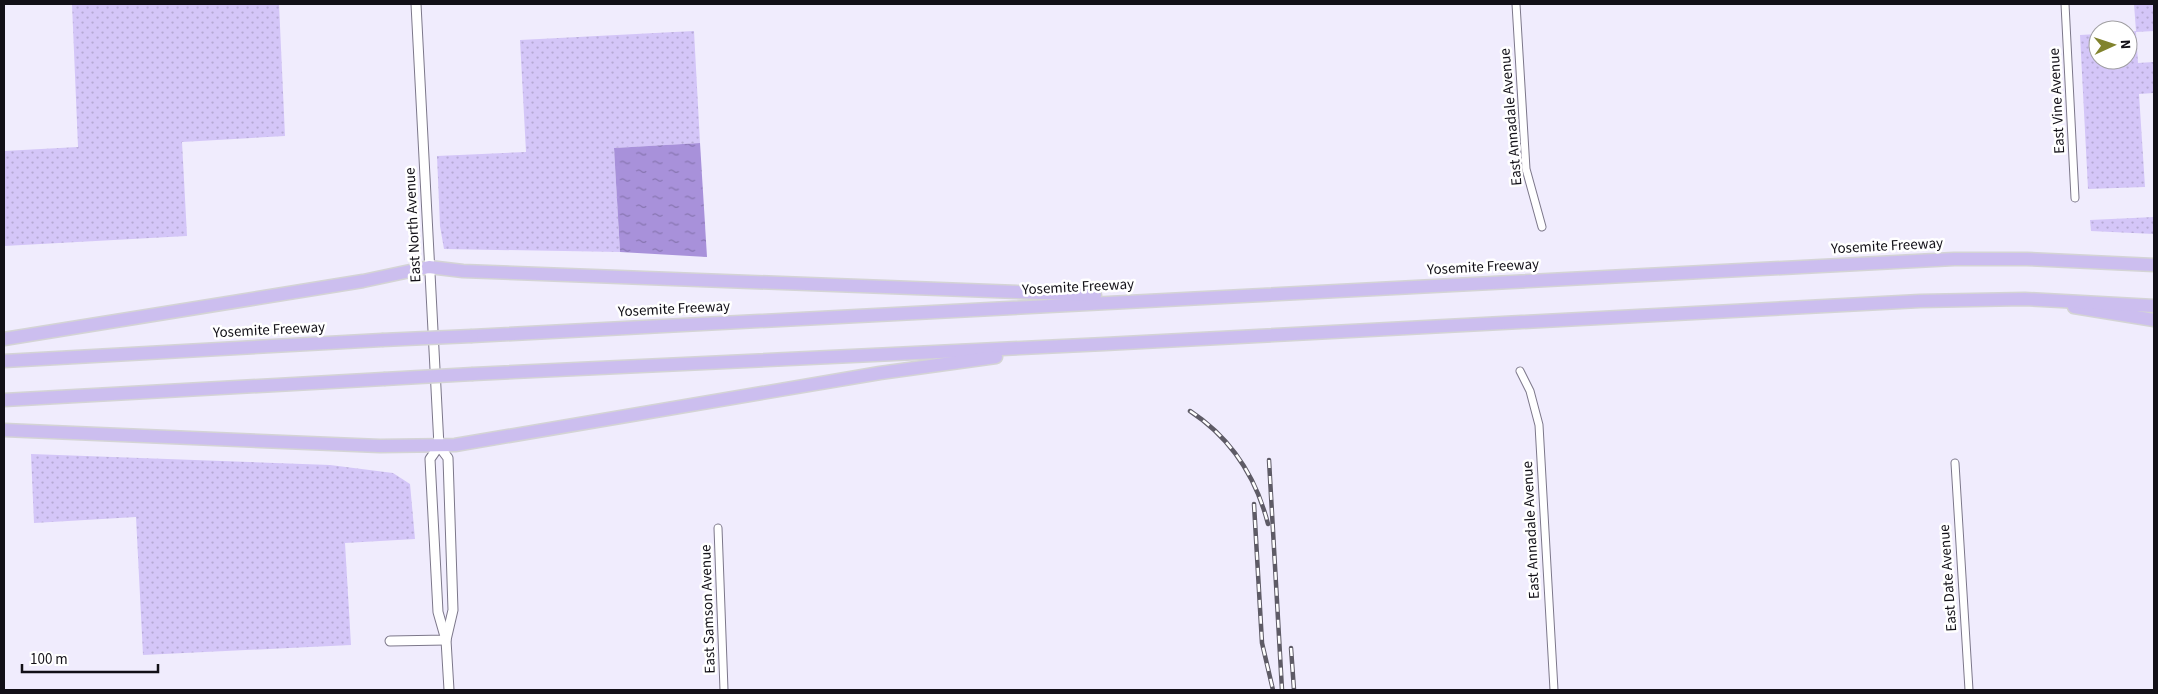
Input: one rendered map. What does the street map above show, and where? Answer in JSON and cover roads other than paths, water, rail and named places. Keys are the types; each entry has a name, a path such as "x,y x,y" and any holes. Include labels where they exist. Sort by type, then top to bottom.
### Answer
{"highway":[{"name":"Yosemite Freeway","path":"4,361 1154,299 1954,259 2027,259 2154,265"},
{"path":"4,339 363,281 429,267 462,270 1032,291 1154,299"},
{"path":"2025,299 2154,320"},
{"path":"4,400 473,374 1105,344 1920,301 2025,299 2154,306"},
{"path":"4,430 380,446 455,445 880,373 1105,344"}],"street":[{"name":"East North Avenue","path":"416,4 439,446 448,458 453,610 446,640"},
{"name":"East Annadale Avenue","path":"1516,4 1526,169 1542,227"},
{"name":"East Vine Avenue","path":"2065,4 2075,198"},
{"name":"East Annadale Avenue","path":"1520,371 1530,390 1539,425 1554,690"},
{"name":"East North Avenue","path":"439,446 430,459 438,612 446,640 449,690"},
{"name":"East Date Avenue","path":"1955,464 1969,690"},
{"name":"East Samson Avenue","path":"718,528 724,690"},
{"path":"390,641 446,640"}],"water":[{"path":"700,143 707,257 620,252 614,148"}],"railway":[{"path":"1190,411 1218,433 1240,460 1257,490 1268,524"},
{"path":"1269,460 1282,690"},
{"path":"1254,504 1262,643 1273,690"},
{"path":"1291,648 1294,690"}]}
